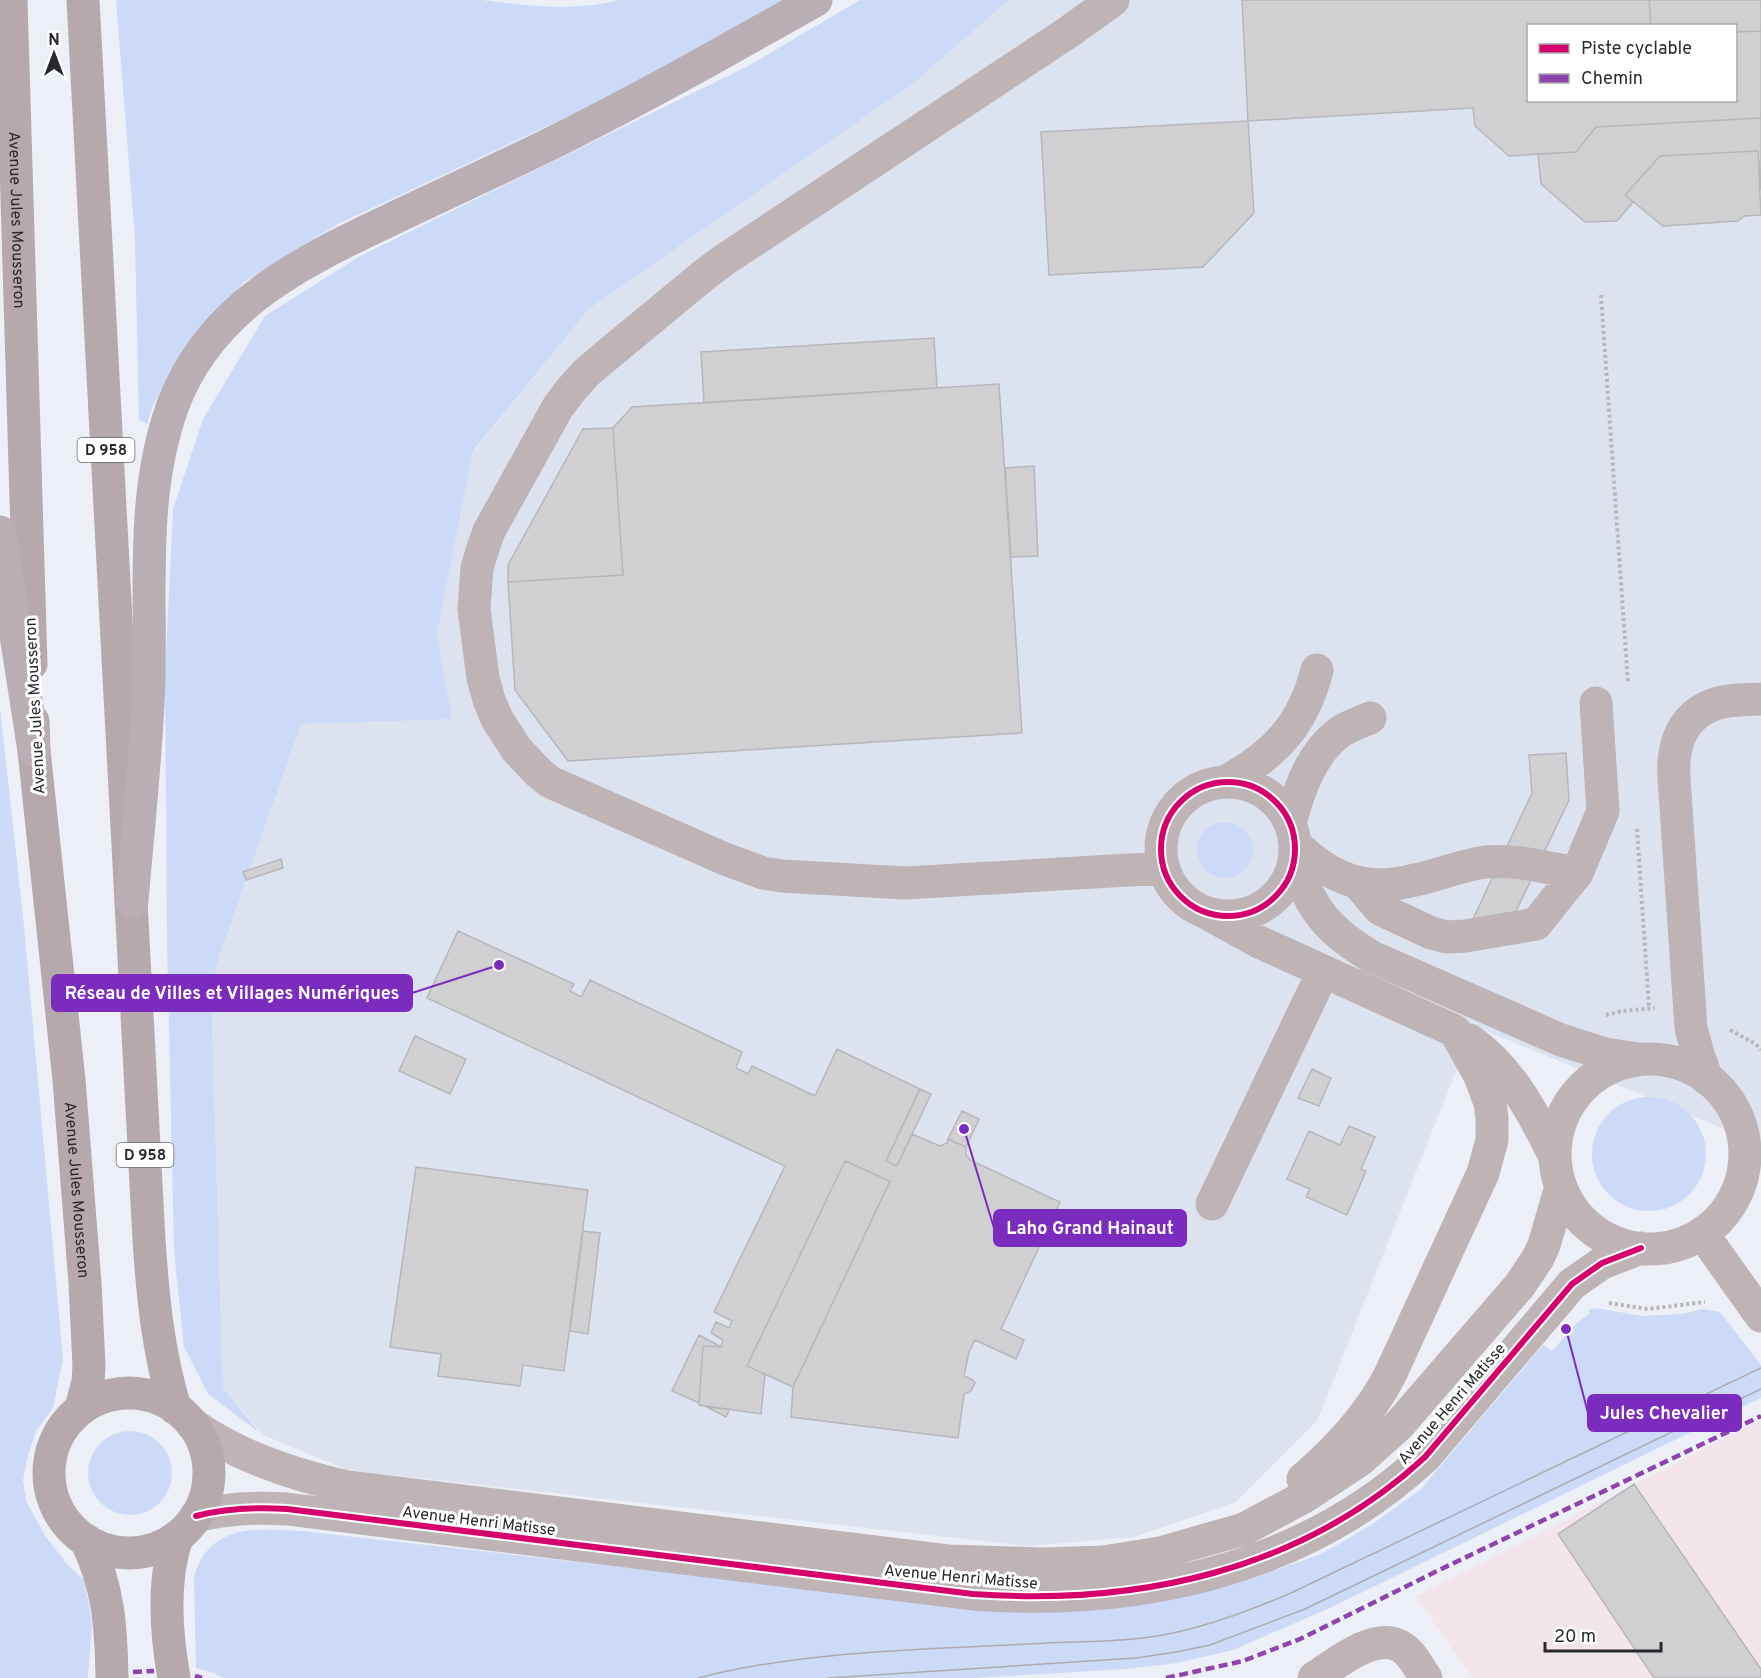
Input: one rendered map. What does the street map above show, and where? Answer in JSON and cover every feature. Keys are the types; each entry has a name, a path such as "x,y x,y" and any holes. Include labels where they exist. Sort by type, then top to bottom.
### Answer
{"highway":[{"path":"132,901 147,716 148,548 152,496 165,430 174,403 199,355 228,319 274,281 326,250 576,130 816,0"},
{"path":"0,531 34,751"}],"main road":[{"name":"Avenue Jules Mousseron","path":"11,0 34,751 76,1159 89,1358 88,1382 81,1408"},
{"name":"D 958","path":"83,0 149,1240 162,1365 184,1416"},
{"path":"174,1678 170,1649 168,1586 170,1561 186,1527 205,1497 208,1464 203,1443 184,1416 156,1397 145,1394 123,1393 101,1398 81,1408 64,1425 50,1457 49,1476 51,1493 60,1515 76,1533 105,1549 126,1553 158,1547 186,1527"},
{"path":"86,1540 101,1574 106,1597 112,1678"}],"street":[{"path":"1113,0 1070,31 704,274 586,373 558,407 489,531 477,568 474,609 483,678 489,700 506,734 526,762 550,782 744,867 782,876 905,883 1164,868"},
{"path":"1225,782 1261,760 1281,741 1309,697 1317,670"},
{"path":"1707,1079 1693,1042 1690,1019 1674,778 1674,747 1686,724 1706,708 1719,703 1761,699"},
{"path":"1357,882 1380,909 1431,933 1456,936 1536,924 1577,873 1603,811 1596,703"},
{"path":"1205,912 1233,915 1252,912 1276,896 1287,881 1300,790 1311,766 1340,732 1370,718"},
{"path":"1558,1172 1540,1126 1507,1076 1486,1053 1455,1031 1433,1020 1259,942 1189,903 1176,891 1164,868 1161,840 1166,822 1176,806 1207,785 1225,782 1243,783 1260,789 1275,800 1293,843 1309,899 1324,919 1344,939 1372,957 1561,1040 1598,1052 1640,1060"},
{"path":"1293,843 1323,868 1341,878 1357,882 1394,884 1487,862 1506,861 1577,873"},
{"path":"1212,1204 1323,972"},
{"path":"1244,1529 1324,1460 1354,1430 1380,1396 1483,1173 1492,1140 1490,1103 1480,1076 1455,1031"},
{"name":"Avenue Henri Matisse","path":"184,1416 208,1435 237,1451 299,1475 348,1487 948,1561 1015,1564 1103,1562 1160,1553 1244,1529 1334,1479 1378,1445 1415,1408 1520,1285 1533,1265 1549,1233 1558,1172 1559,1125 1574,1096 1599,1074 1618,1065 1640,1060 1660,1060 1680,1064 1707,1079 1730,1103 1753,1146 1743,1168 1737,1190 1719,1219 1693,1239 1673,1246 1641,1248 1620,1244 1592,1230 1576,1215 1558,1172"},
{"path":"1702,1233 1761,1316"},
{"name":"Avenue Henri Matisse","path":"186,1527 226,1509 287,1509 940,1590 1006,1596 1070,1596 1162,1585 1240,1565 1285,1549 1333,1526 1376,1498 1402,1479 1425,1457 1572,1284 1602,1263 1641,1248"},
{"path":"1314,1678 1363,1648 1372,1644 1388,1643 1403,1648 1426,1678"}],"path":[{"path":"1601,294 1628,689"},
{"path":"1636,819 1649,1008"}],"shaded area":[{"path":"116,0 482,0 567,7 618,0 784,0 595,104 338,224 244,282 192,340 153,405 147,424 139,420 135,240"},
{"path":"860,0 1009,0 915,82 589,309 473,451 437,634 452,719 301,724 216,966 212,1022 223,1388 260,1433 208,1394 184,1347 174,1251 167,939 165,675 173,509 203,419 265,316 360,256 748,66"},
{"path":"1009,0 1761,0 1761,1144 1474,1026 1317,1421 1236,1502 1134,1537 1027,1546 373,1473 345,1469 263,1435 223,1388 212,1022 216,966 301,724 451,718 437,634 473,452 589,309 915,82"},
{"path":"0,708 24,926 63,1359 53,1408 36,1431 23,1481 26,1501 46,1537 68,1565 84,1580 92,1622 88,1678 0,1678"},
{"path":"1225,822 1236,824 1245,830 1251,839 1253,850 1251,861 1245,870 1236,876 1225,878 1214,876 1205,870 1199,861 1197,850 1199,839 1205,830 1214,824"},
{"path":"1649,1097 1671,1101 1690,1113 1702,1132 1706,1154 1702,1176 1690,1195 1671,1207 1649,1211 1627,1207 1608,1195 1596,1176 1592,1154 1596,1132 1608,1113 1627,1101"},
{"path":"1596,1308 1642,1316 1681,1314 1703,1309 1720,1312 1761,1365 1761,1398 1332,1607 1233,1650 1177,1663 1126,1669 974,1678 223,1678 196,1668 194,1576 201,1559 211,1547 223,1538 252,1530 301,1531 918,1600 1177,1595 1269,1572 1316,1556 1341,1543 1374,1523 1421,1489 1543,1345 1552,1351 1577,1323 1589,1314 1589,1309"},
{"path":"1761,1420 1761,1678 1472,1678 1416,1596"},
{"path":"130,1431 146,1434 160,1443 169,1457 172,1473 169,1489 160,1503 146,1512 130,1515 114,1512 100,1503 91,1489 88,1473 91,1457 100,1443 114,1434"}],"building":[{"path":"1242,0 1649,0 1651,24 1527,24 1527,102 1737,102 1737,32 1761,31 1761,118 1596,127 1576,152 1509,156 1475,126 1473,108 1248,121"},
{"path":"1649,0 1761,0 1761,31 1737,32 1737,24 1651,24"},
{"path":"1761,118 1761,190 1758,151 1660,156 1625,195 1633,202 1617,221 1585,222 1541,184 1538,154 1576,152 1596,127"},
{"path":"1248,121 1254,213 1203,267 1049,275 1041,132"},
{"path":"1758,151 1761,215 1744,216 1738,221 1663,226 1625,195 1660,156"},
{"path":"934,338 937,388 704,403 701,352"},
{"path":"999,384 1022,733 568,761 515,690 508,582 623,575 613,428 632,407"},
{"path":"613,428 623,575 508,582 508,565 583,429"},
{"path":"1034,466 1038,556 1011,557 1005,468"},
{"path":"1566,753 1569,800 1499,947 1467,932 1532,793 1529,755"},
{"path":"281,859 283,868 246,880 243,872"},
{"path":"458,931 574,984 570,991 581,997 590,980 742,1052 736,1068 748,1074 752,1066 815,1096 837,1049 920,1089 886,1161 897,1166 912,1134 940,1146 947,1143 948,1139 966,1147 966,1155 970,1160 1060,1202 1001,1329 1024,1340 1016,1359 975,1340 969,1352 964,1376 975,1383 971,1391 964,1394 958,1438 791,1417 793,1387 890,1181 845,1161 747,1366 765,1374 761,1414 699,1405 703,1346 721,1347 723,1340 711,1333 716,1322 729,1328 732,1321 714,1312 785,1166 427,998"},
{"path":"415,1036 466,1059 450,1094 399,1071"},
{"path":"1312,1069 1331,1078 1319,1106 1298,1098"},
{"path":"920,1089 931,1094 897,1166 886,1161"},
{"path":"962,1111 979,1119 966,1147 948,1139"},
{"path":"1349,1126 1375,1137 1361,1169 1366,1171 1347,1215 1306,1197 1310,1189 1287,1179 1309,1131 1340,1145"},
{"path":"845,1161 890,1181 793,1387 747,1366"},
{"path":"416,1167 588,1190 564,1371 523,1365 520,1386 438,1376 441,1354 390,1347"},
{"path":"583,1231 600,1233 588,1334 570,1331"},
{"path":"699,1335 721,1347 703,1346 699,1403 672,1391"},
{"path":"705,1406 716,1408 730,1409 726,1417"},
{"path":"1634,1484 1761,1669 1761,1678 1654,1678 1558,1534"}],"tram line":[{"path":"698,1678 741,1668 827,1656 1126,1640 1173,1633 1204,1625 1293,1592 1761,1368"},
{"path":"828,1678 1136,1658 1210,1645 1305,1609 1761,1389"}],"marked path":[{"path":"1166,1678 1243,1661 1300,1639 1761,1416"},
{"path":"133,1672 154,1671"},
{"path":"195,1676 202,1678"}],"cycle path":[{"path":"1228,782 1254,787 1275,802 1290,823 1295,849 1290,875 1275,896 1254,911 1228,916 1202,911 1181,896 1166,875 1161,849 1166,823 1181,802 1202,787 1228,782"},
{"path":"196,1516 241,1509 287,1509 973,1594 1034,1596 1096,1594 1156,1586 1214,1573 1271,1554 1326,1528 1377,1496 1425,1457 1572,1284 1602,1263 1641,1248"}],"place":[{"name":"Réseau de Villes et Villages Numériques","path":"499,965"},
{"name":"Laho Grand Hainaut","path":"964,1129"},
{"name":"Jules Chevalier","path":"1566,1329"}]}
